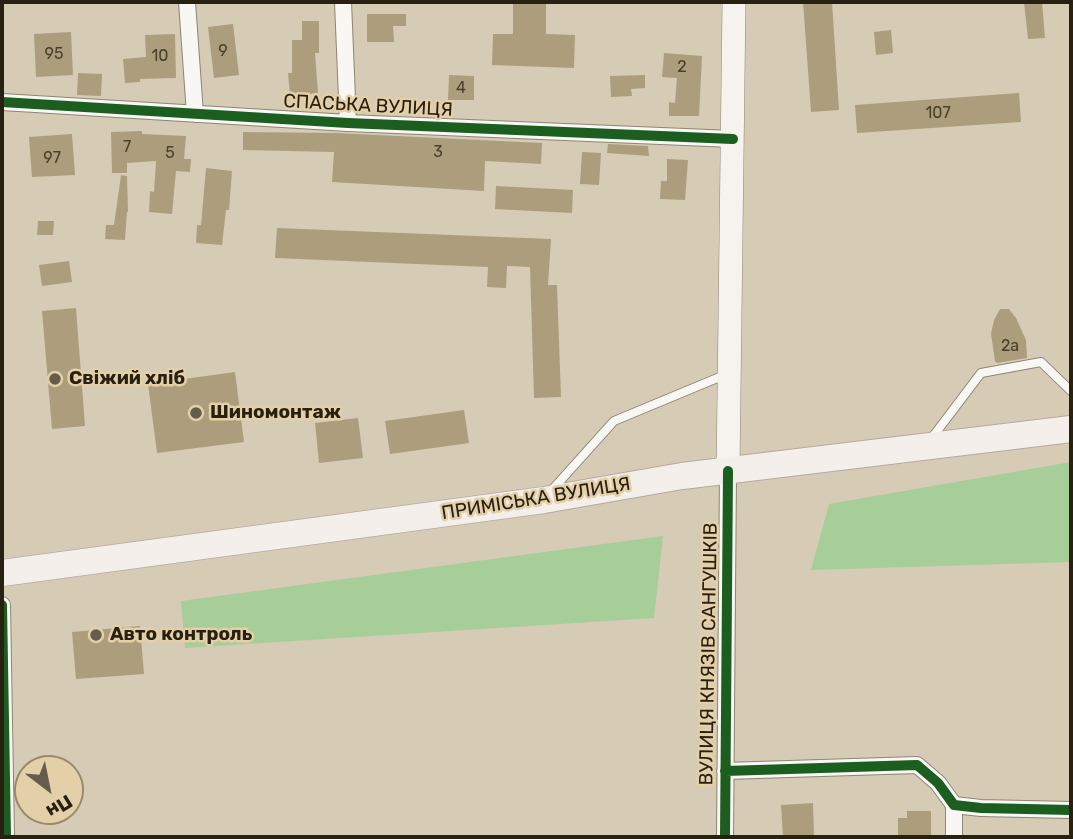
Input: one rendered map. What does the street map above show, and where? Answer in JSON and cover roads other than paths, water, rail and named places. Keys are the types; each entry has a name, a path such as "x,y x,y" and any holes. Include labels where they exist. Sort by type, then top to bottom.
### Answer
{"main road":[{"name":"ВУЛИЦЯ КНЯЗІВ САНГУШКІВ","path":"728,471 734,2"},
{"name":"ПРИМІСЬКА ВУЛИЦЯ","path":"2,573 544,499 728,471 1071,429"}],"street":[{"path":"187,2 195,114"},
{"path":"343,2 348,123"},
{"name":"СПАСЬКА ВУЛИЦЯ","path":"2,102 348,123 733,139"},
{"name":"ВУЛИЦЯ КНЯЗІВ САНГУШКІВ","path":"724,837 728,471"},
{"path":"2,605 6,837"},
{"path":"725,771 917,765 938,783 954,805 954,837"},
{"path":"954,805 1071,810"}],"lane":[{"path":"924,448 981,373 1041,362 1071,391"},
{"path":"544,499 614,421 729,373"}],"place":[{"name":"Свіжий хліб","path":"55,379"},
{"name":"Шиномонтаж","path":"196,413"},
{"name":"Авто контроль","path":"96,635"}]}
